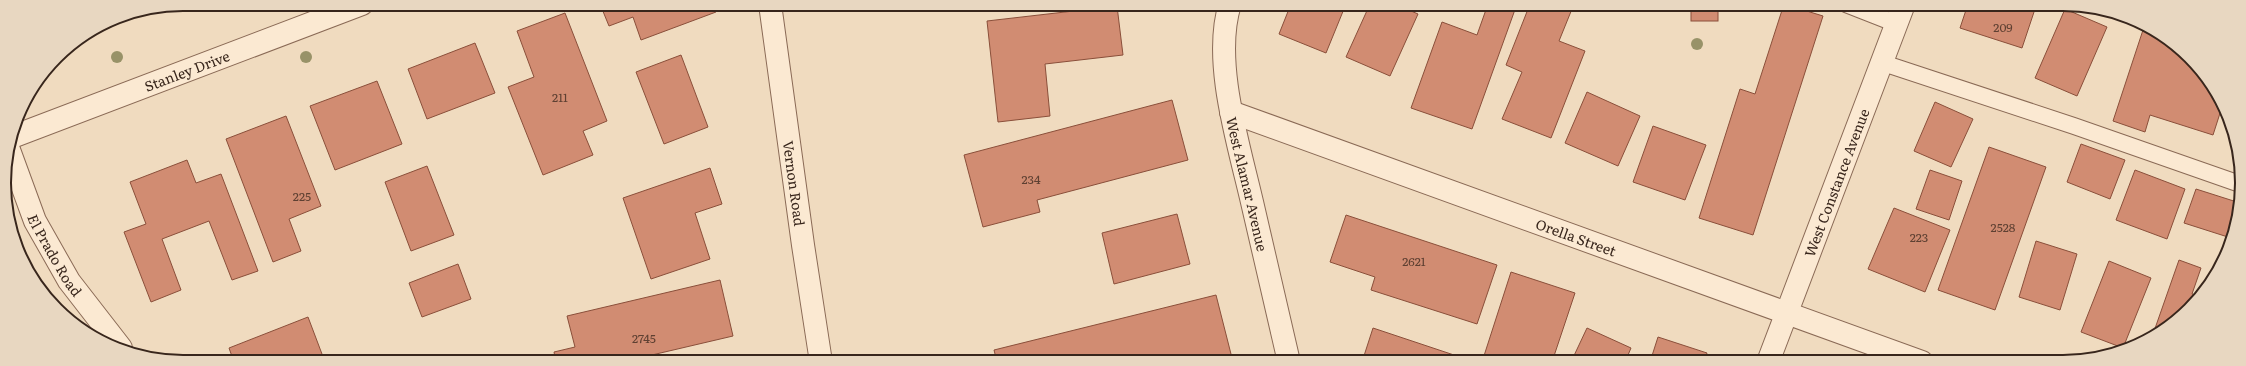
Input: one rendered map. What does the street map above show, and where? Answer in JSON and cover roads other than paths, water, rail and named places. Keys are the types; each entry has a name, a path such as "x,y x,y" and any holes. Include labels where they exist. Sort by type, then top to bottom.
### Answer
{"street":[{"name":"Stanley Drive","path":"18,135 344,11"},
{"name":"Vernon Road","path":"771,11 803,245 820,355"},
{"name":"West Alamar Avenue","path":"1229,11 1225,30 1225,54 1231,112 1287,355"},
{"name":"West Constance Avenue","path":"1771,355 1883,63 1900,14"},
{"name":"Orella Street","path":"1231,112 1787,311 1903,355"},
{"name":"El Prado Road","path":"12,159 35,221 68,281 116,341"}],"lane":[{"path":"1884,11 1900,14"},
{"path":"1883,63 2074,126 2235,182"}]}
